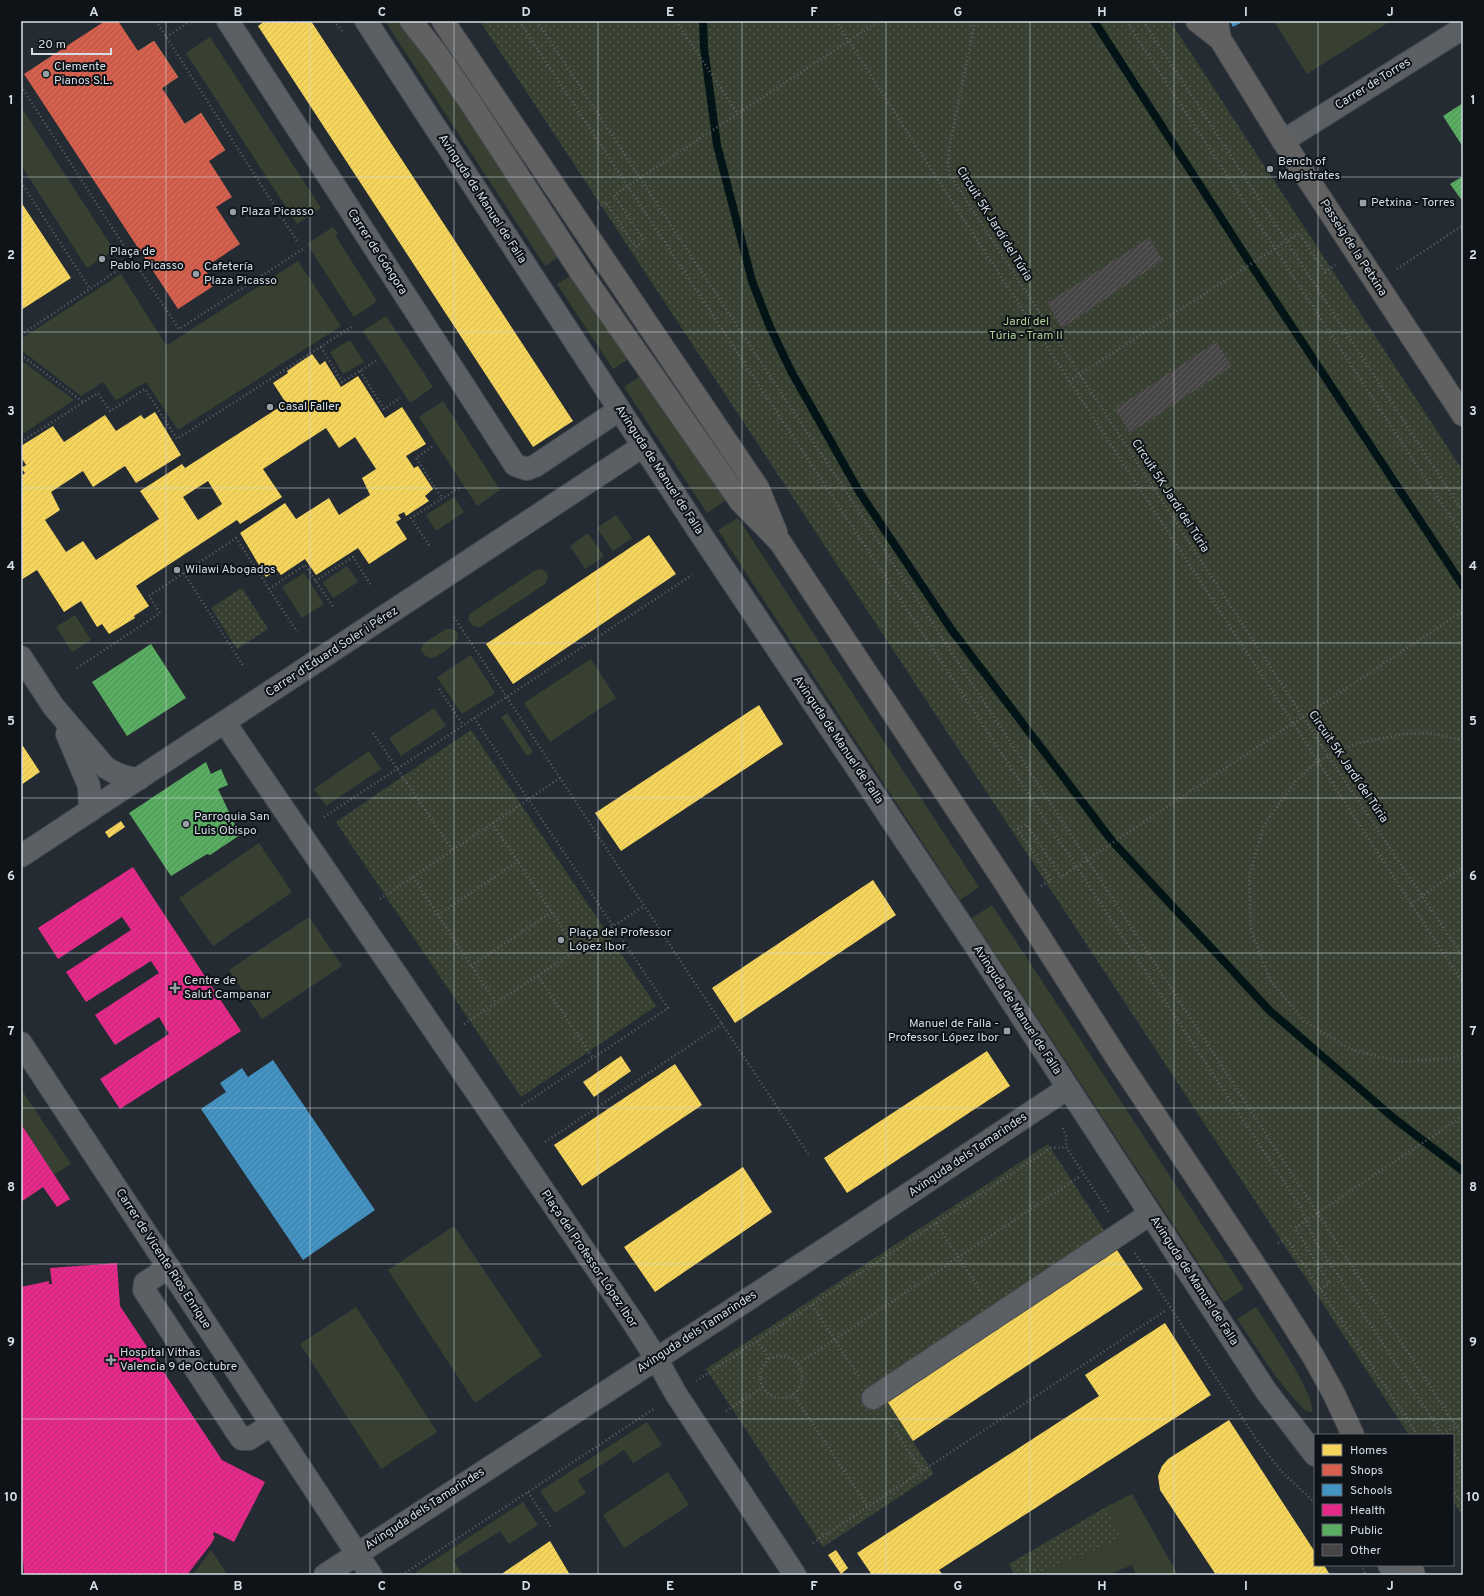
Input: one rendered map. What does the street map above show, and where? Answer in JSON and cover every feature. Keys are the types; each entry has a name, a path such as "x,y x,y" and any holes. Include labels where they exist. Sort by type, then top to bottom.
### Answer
{"main road":[{"path":"411,21 437,54 466,96 582,274 740,501 780,542 1004,881 1117,1058 1268,1285 1313,1356 1334,1394 1353,1434"},
{"path":"443,21 758,488 780,542"},
{"name":"Passeig de la Petxina","path":"1198,21 1218,30 1283,141 1463,415"}],"street":[{"name":"Carrer de Góngora","path":"228,21 515,465 527,469 535,466 619,410"},
{"name":"Avinguda de Manuel de Falla","path":"366,21 619,410 973,942 1266,1391 1314,1454"},
{"name":"Carrer de Torres","path":"1283,141 1463,28"},
{"name":"Carrer d'Eduard Soler i Pérez","path":"21,856 225,723 643,446"},
{"path":"21,657 53,706 105,767 116,774 127,778 139,779"},
{"path":"53,706 79,760 89,786 90,811"},
{"name":"Plaça del Professor López Ibor","path":"225,723 656,1358 676,1394 795,1575"},
{"name":"Carrer de Vicente Rios Enrique","path":"21,1043 371,1575"},
{"name":"Avinguda dels Tamarindes","path":"325,1575 842,1238 1068,1088"},
{"path":"873,1398 1150,1214"},
{"path":"169,1267 145,1283 144,1290 240,1437 242,1439 249,1439 272,1424"},
{"path":"1390,1566 1397,1575"}],"path":[{"path":"156,21 297,240"},
{"path":"166,37 191,21"},
{"path":"520,21 987,734 1077,866 1295,1199 1314,1239 1442,1434"},
{"path":"538,21 1087,859 1463,1437"},
{"path":"676,21 738,114"},
{"path":"836,21 1069,381 1463,983"},
{"path":"596,209 606,202 635,247 644,241 614,195 879,21"},
{"name":"Circuit 5K Jardí del Túria","path":"975,21 950,148 948,165 950,175 1304,716 1329,757 1424,895 1463,956"},
{"path":"1126,21 1463,536"},
{"path":"1144,21 1463,512"},
{"path":"21,86 179,329 303,249"},
{"path":"21,182 90,289"},
{"path":"1376,284 1463,225"},
{"path":"1069,381 1299,232 1325,272 1335,265"},
{"path":"21,335 133,260"},
{"path":"21,442 98,393 110,411 144,389 176,439 353,326"},
{"path":"320,347 342,382 376,361"},
{"path":"21,355 83,402"},
{"path":"360,371 384,408 400,398"},
{"path":"432,447 416,458 442,498"},
{"path":"429,545 411,518 459,488"},
{"path":"77,668 160,613 150,596 236,538 297,632"},
{"path":"315,580 352,557 370,584"},
{"path":"269,589 305,565 334,608"},
{"path":"184,573 244,667"},
{"path":"324,817 692,575"},
{"path":"1041,886 1051,880 1018,829 1026,824 1061,876 1463,612"},
{"path":"454,617 810,1155"},
{"path":"439,689 463,725"},
{"path":"474,718 668,1008 521,1106"},
{"path":"372,733 452,851"},
{"path":"1463,740 1429,734 1403,734 1355,744 1318,761 1295,782 1264,825 1249,876 1251,930 1270,980 1304,1021 1350,1049 1399,1062 1453,1058 1463,1053"},
{"path":"380,899 560,778"},
{"path":"492,823 577,950"},
{"path":"438,915 518,861"},
{"path":"1411,904 1463,867"},
{"path":"412,877 496,1003"},
{"path":"464,1024 644,906"},
{"path":"471,966 552,912"},
{"path":"538,976 593,1058"},
{"path":"545,1142 722,1024"},
{"path":"1320,1289 1329,1283 1295,1228 1463,1116"},
{"path":"1060,1124 1066,1136 1066,1147"},
{"path":"798,1364 1079,1177"},
{"path":"936,1223 997,1316"},
{"path":"1278,1243 1286,1238 1417,1434"},
{"path":"813,1543 1165,1311"},
{"path":"757,1341 769,1359"},
{"path":"778,1355 786,1356 798,1364 802,1376 798,1389 793,1394 780,1398 768,1394 763,1387 760,1374 761,1367 769,1359 778,1355"},
{"path":"726,1411 763,1387"},
{"path":"793,1394 868,1507"},
{"path":"402,1575 656,1407"},
{"path":"1444,1434 1456,1426"},
{"path":"1454,1453 1463,1468 1457,1473 1463,1484"},
{"path":"1454,1491 1463,1506"},
{"path":"528,1492 552,1529"}],"green space":[{"path":"385,21 400,21 418,44 560,256 545,266"},
{"name":"Jardí del Túria - Tram II","path":"480,21 1170,21 1463,471 1463,1517 1454,1503 1454,1434 1408,1434"},
{"path":"1274,21 1391,21 1307,74"},
{"path":"210,37 321,208 297,224 186,53"},
{"path":"21,107 114,250 87,268 21,165"},
{"path":"333,227 338,233 335,235 377,301 354,317 307,244"},
{"path":"298,261 341,326 178,430 146,382 116,400 103,382 81,396 21,350 21,339 121,274 167,345"},
{"path":"572,275 632,357 613,369 557,284"},
{"path":"386,316 433,387 410,403 363,331"},
{"path":"350,340 364,362 343,374 330,352"},
{"path":"21,360 74,400 21,435"},
{"path":"642,375 726,500 707,513 624,387"},
{"path":"443,401 500,490 477,506 419,417"},
{"path":"454,497 464,512 436,531 426,515"},
{"path":"616,515 632,538 613,551 597,528"},
{"path":"738,518 979,887 960,900 718,530"},
{"path":"588,533 604,556 585,569 570,546"},
{"path":"347,566 358,582 333,598 323,582"},
{"path":"542,569 547,573 548,578 545,584 480,627 471,624 468,618 471,613 536,570"},
{"path":"304,573 324,604 302,618 282,587"},
{"path":"242,588 268,629 237,649 211,608"},
{"path":"75,615 91,640 72,652 56,627"},
{"path":"446,629 452,629 457,632 457,641 441,654 433,658 427,657 421,649 424,643"},
{"path":"471,655 495,693 462,714 437,677"},
{"path":"591,659 616,698 550,742 524,703"},
{"path":"434,708 446,726 401,756 389,738"},
{"path":"507,713 533,752 527,756 501,717"},
{"path":"471,730 656,1006 521,1097 336,822"},
{"path":"369,751 381,769 326,806 314,789"},
{"path":"259,843 292,892 213,946 179,898"},
{"path":"992,905 1244,1289 1224,1302 972,918"},
{"path":"309,917 342,966 262,1019 229,970"},
{"path":"21,1089 71,1164 54,1175 21,1124"},
{"path":"1048,1144 1117,1250 887,1401 934,1474 823,1547 706,1369"},
{"path":"454,1226 542,1356 475,1403 388,1270"},
{"path":"356,1307 437,1432 381,1469 300,1344"},
{"path":"1256,1307 1290,1360 1307,1391 1312,1412 1306,1411 1286,1390 1237,1319"},
{"path":"647,1422 662,1445 633,1463 624,1450 578,1480 586,1493 555,1513 540,1491"},
{"path":"668,1472 689,1505 624,1548 603,1515"},
{"path":"1132,1494 1178,1575 1136,1575 1132,1565 1108,1575 1035,1575 1121,1539 1106,1507"},
{"path":"523,1502 538,1525 509,1544 500,1531 454,1560 462,1574 460,1575 418,1575 416,1572"},
{"path":"1106,1507 1121,1539 1035,1575 1014,1575 1009,1564"},
{"path":"211,1550 228,1575 193,1575"}],"building: Homes":[{"path":"265,21 311,21 573,421 533,447 258,26"},
{"path":"154,41 178,77 134,107 113,67"},
{"path":"201,113 225,150 164,190 141,154"},
{"path":"21,202 71,278 21,310"},
{"path":"312,354 320,365 325,361 341,387 358,376 385,418 402,407 426,444 406,456 414,468 418,466 433,489 425,496 429,501 406,516 404,512 398,515 401,519 396,522 407,539 369,564 358,548 316,575 305,559 281,575 277,570 266,577 240,533 285,503 296,519 329,498 339,515 370,495 362,478 376,469 355,437 339,448 326,428 263,469 282,497 240,524 237,520 136,586 149,606 134,616 135,618 109,634 102,624 97,627 81,601 64,612 37,570 21,580 21,476 25,473 21,468 26,465 21,457 21,446 53,426 64,442 105,415 116,431 141,415 144,419 155,412 181,455 136,483 125,466 93,487 83,471 51,492 60,510 45,520 66,552 83,541 96,560 159,519 140,491 182,464 185,468 286,403 273,383 288,373 287,371","holes":["208,481 222,504 198,520 183,497"]},
{"path":"649,535 676,574 513,684 486,644"},
{"path":"759,705 783,744 621,851 595,813"},
{"path":"21,743 40,772 21,785"},
{"path":"121,821 125,827 109,838 105,832"},
{"path":"873,880 896,915 735,1023 712,988"},
{"path":"987,1051 1010,1086 847,1193 824,1158"},
{"path":"621,1056 631,1071 594,1097 583,1082"},
{"path":"675,1064 702,1105 582,1186 554,1145"},
{"path":"743,1167 772,1212 655,1292 624,1247"},
{"path":"1117,1250 1143,1289 913,1441 887,1401"},
{"path":"1165,1323 1211,1395 939,1570 943,1575 872,1575 857,1553 1099,1396 1085,1375"},
{"path":"1229,1420 1314,1550 1314,1566 1325,1566 1330,1575 1216,1575 1160,1490 1158,1476 1162,1466 1168,1459"},
{"path":"550,1541 570,1575 500,1575"},
{"path":"836,1550 848,1568 841,1574 828,1555"}],"building: Shops":[{"path":"105,21 118,21 138,51 154,41 178,77 162,88 185,124 201,113 225,150 209,161 232,197 216,207 240,244 204,268 215,285 178,309 24,74"}],"building: Schools":[{"path":"1230,21 1244,21 1233,27"},
{"path":"273,1060 375,1210 303,1260 201,1109 226,1092 220,1083 242,1068 248,1077"}],"building: Health":[{"name":"Centre de Salut Campanar","path":"133,867 241,1031 120,1109 100,1079 169,1034 159,1017 115,1045 95,1015 159,973 151,961 86,1002 66,972 131,930 122,917 58,959 38,928"},
{"path":"21,1124 70,1199 57,1207 43,1187 21,1202"},
{"name":"Hospital Vithas Valencia 9 de Octubre","path":"117,1263 120,1306 222,1460 265,1482 234,1542 214,1532 213,1535 215,1537 211,1544 187,1575 24,1575 21,1529 21,1287 49,1281 49,1284 52,1284 50,1268"}],"building: Public":[{"path":"1463,103 1463,147 1443,116"},
{"path":"1463,176 1463,202 1450,184"},
{"path":"151,644 186,698 127,736 92,682"},
{"name":"Parroquia San Luis Obispo","path":"206,762 211,774 221,769 228,785 218,789 240,835 210,855 207,854 171,876 129,813"}],"building: Other":[{"path":"1149,238 1163,260 1062,328 1047,303"},
{"path":"1216,342 1232,366 1130,433 1115,409"}],"waterway":[{"path":"703,21 704,48 717,145 752,281 770,327 791,371 860,493 951,629 1112,841 1270,1011 1396,1120 1463,1171"},
{"path":"1094,21 1254,269 1463,586"}],"place":[{"name":"Clemente Pianos S.L.","path":"46,74"},
{"name":"Bench of Magistrates","path":"1270,169"},
{"name":"Petxina - Torres","path":"1363,203"},
{"name":"Plaza Picasso","path":"233,212"},
{"name":"Plaça de Pablo Picasso","path":"102,259"},
{"name":"Cafetería Plaza Picasso","path":"196,274"},
{"name":"Casal Faller","path":"270,407"},
{"name":"Wilawi Abogados","path":"177,570"},
{"name":"Parroquia San Luis Obispo","path":"186,824"},
{"name":"Plaça del Professor López Ibor","path":"561,940"},
{"name":"Centre de Salut Campanar","path":"175,988"},
{"name":"Manuel de Falla - Professor López Ibor","path":"1007,1031"},
{"name":"Hospital Vithas Valencia 9 de Octubre","path":"111,1360"}]}
